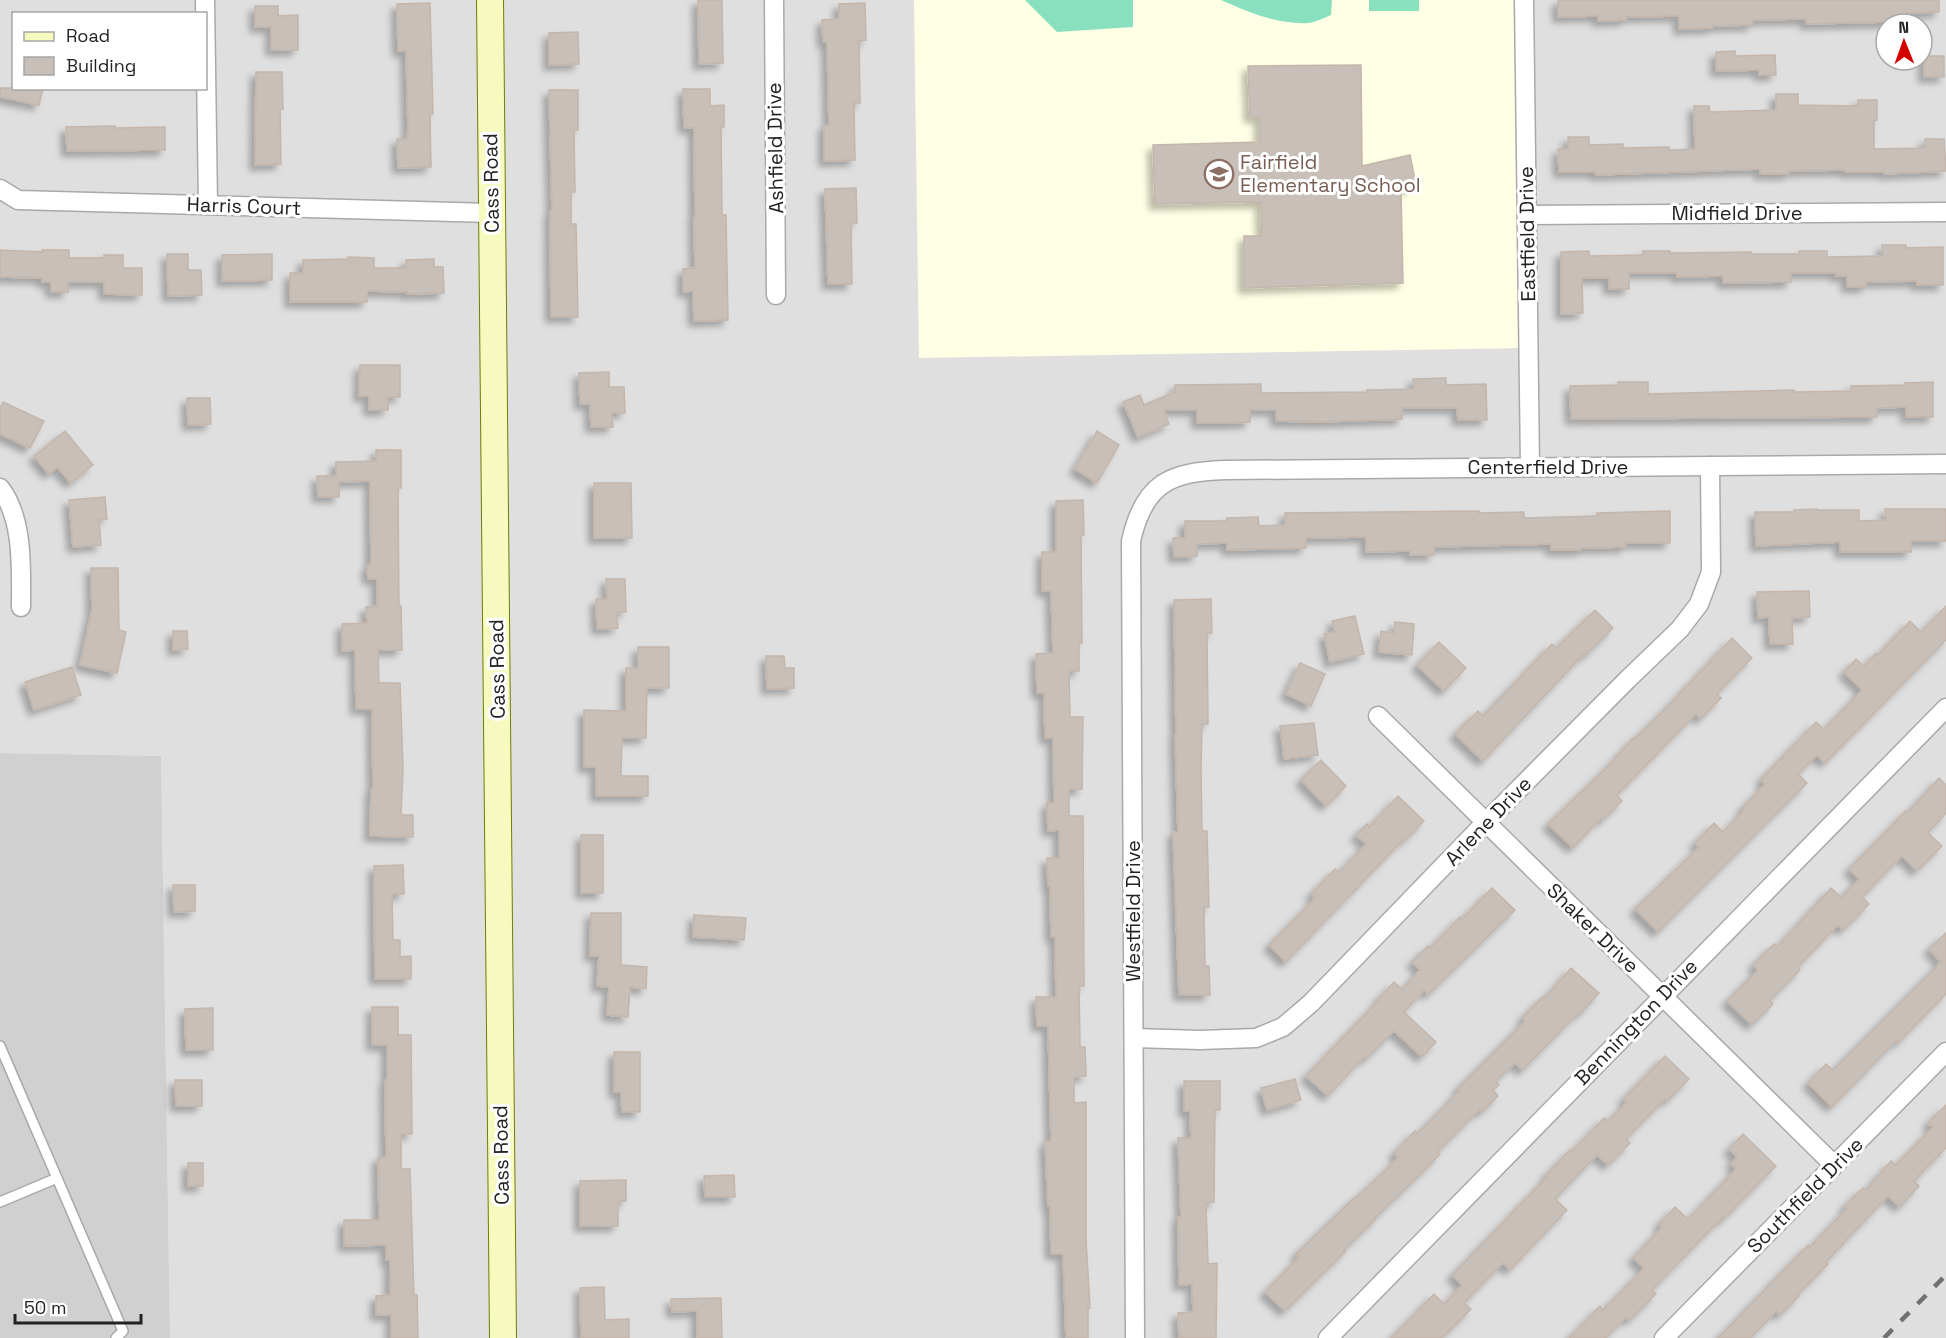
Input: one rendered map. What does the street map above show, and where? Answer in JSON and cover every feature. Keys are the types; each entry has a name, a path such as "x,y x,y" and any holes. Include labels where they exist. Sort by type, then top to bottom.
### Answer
{"street":[{"name":"Cass Road","path":"490,0 503,1338"},
{"name":"Ashfield Drive","path":"774,0 776,295"},
{"name":"Eastfield Drive","path":"1524,0 1530,467"},
{"path":"207,90 208,205"},
{"name":"Harris Court","path":"0,189 18,200 491,213"},
{"name":"Midfield Drive","path":"1527,215 1946,212"},
{"name":"Centerfield Drive","path":"1155,490 1177,477 1194,471 1946,464"},
{"name":"Arlene Drive","path":"1134,1038 1200,1040 1256,1038 1283,1028 1311,1003 1485,823 1680,629 1699,604 1711,572 1710,466"},
{"path":"0,488 12,509 17,531 21,607"},
{"name":"Westfield Drive","path":"1135,1338 1131,541 1136,521 1145,502 1155,490"},
{"name":"Bennington Drive","path":"1328,1338 1946,708"},
{"name":"Shaker Drive","path":"1378,716 1834,1165"},
{"name":"Southfield Drive","path":"1664,1338 1946,1052"}],"lane":[{"path":"0,1046 123,1331 116,1338"},
{"path":"0,1202 57,1178"}],"shaded area":[{"path":"0,0 1946,0 1946,1338 170,1338 161,756 0,753"},
{"name":"Fairfield Elementary School","path":"914,0 1520,0 1525,348 919,358"},
{"path":"0,753 161,756 170,1338 0,1338"}],"green space":[{"path":"1025,0 1133,0 1133,27 1057,32"},
{"path":"1221,0 1332,0 1331,15 1309,23 1286,22 1253,13"},
{"path":"1369,0 1419,0 1419,11 1369,11"}],"building":[{"path":"698,0 722,0 723,63 699,64"},
{"path":"1558,0 1939,0 1939,12 1874,12 1874,22 1806,24 1806,19 1753,20 1753,25 1679,29 1679,16 1626,17 1626,20 1598,21 1598,16 1558,17"},
{"path":"430,3 433,114 430,114 431,167 398,168 397,139 407,139 408,128 406,51 398,51 397,4"},
{"path":"865,3 866,40 859,41 860,103 854,103 855,160 824,161 824,125 829,125 827,42 823,42 822,20 839,19 839,4"},
{"path":"255,6 278,6 278,16 298,15 298,50 271,50 271,27 255,27"},
{"path":"578,32 579,64 549,65 549,33"},
{"path":"1735,51 1735,56 1775,55 1776,75 1759,75 1759,70 1716,71 1716,52"},
{"path":"1934,56 1944,56 1944,77 1924,77 1924,72 1934,72"},
{"path":"1361,65 1362,166 1410,155 1416,185 1401,190 1403,283 1244,288 1244,236 1262,236 1261,202 1155,204 1153,145 1260,142 1260,117 1250,117 1248,66"},
{"path":"256,72 282,72 281,164 255,165"},
{"path":"0,88 43,90 39,105 0,97"},
{"path":"683,89 710,89 710,106 724,105 724,127 721,127 722,215 726,215 728,320 694,321 693,291 683,292 683,269 695,268 695,216 694,128 684,128"},
{"path":"549,90 578,90 578,130 574,130 575,192 571,192 571,224 576,224 578,317 551,317 550,211 552,211"},
{"path":"1776,94 1798,94 1798,105 1858,106 1858,100 1877,100 1874,149 1925,148 1925,139 1944,139 1946,171 1884,174 1884,172 1845,172 1845,170 1760,174 1760,169 1596,175 1595,172 1559,172 1558,149 1568,149 1568,137 1589,137 1589,145 1623,144 1623,148 1695,149 1694,106 1709,106 1710,112 1776,110"},
{"path":"115,126 115,128 165,127 165,150 67,151 66,127"},
{"path":"856,188 857,223 851,223 852,284 828,284 825,189"},
{"path":"1882,245 1906,245 1906,248 1943,247 1943,285 1917,285 1917,281 1866,282 1866,287 1847,287 1847,276 1836,276 1836,273 1791,273 1791,282 1723,283 1723,276 1677,277 1677,273 1629,273 1629,289 1609,289 1609,278 1582,278 1583,313 1561,314 1561,252 1589,251 1589,256 1643,255 1643,251 1799,254 1799,251 1827,251 1827,257 1883,256"},
{"path":"0,250 42,252 42,250 69,250 69,258 104,258 104,255 123,255 123,268 142,268 142,295 104,294 104,282 68,282 68,292 51,292 51,282 42,282 42,278 0,277"},
{"path":"167,254 188,254 188,270 201,270 202,295 168,296"},
{"path":"272,254 272,280 222,281 222,255"},
{"path":"348,257 374,258 374,268 406,268 406,260 434,259 434,267 443,267 444,293 407,294 407,292 367,291 367,302 290,302 290,273 303,273 303,260 348,259"},
{"path":"360,365 400,365 400,397 388,397 388,410 369,410 369,396 359,396"},
{"path":"609,372 609,387 624,387 625,413 612,413 613,427 591,427 590,404 580,404 579,373"},
{"path":"1446,378 1446,385 1486,384 1487,420 1458,420 1457,408 1402,408 1402,419 1276,421 1276,410 1250,410 1250,422 1197,423 1197,410 1164,410 1169,424 1138,437 1123,402 1140,395 1144,405 1175,392 1175,385 1261,384 1261,393 1367,392 1367,390 1414,389 1413,379"},
{"path":"1618,382 1648,382 1648,394 1794,390 1794,392 1851,391 1851,386 1933,382 1933,417 1906,417 1906,407 1877,408 1877,417 1571,419 1570,386 1618,385"},
{"path":"187,398 210,398 211,424 188,425"},
{"path":"3,402 44,421 30,448 0,434 0,409"},
{"path":"65,431 93,465 71,483 57,467 49,474 34,456"},
{"path":"1097,431 1119,445 1097,483 1075,469"},
{"path":"376,450 401,450 401,488 398,488 399,606 401,606 402,650 378,650 379,683 400,683 403,768 401,815 413,815 413,837 370,836 371,789 373,789 372,709 356,709 355,650 342,651 342,624 367,623 366,607 377,606 377,579 368,579 367,565 371,565 370,481 339,482 339,497 318,497 317,476 336,476 336,462 376,461"},
{"path":"594,483 631,483 632,538 594,538"},
{"path":"105,497 107,519 99,519 101,545 73,547 69,500"},
{"path":"1083,500 1082,643 1079,643 1079,671 1069,671 1070,717 1083,717 1082,789 1069,789 1069,816 1083,816 1084,986 1079,986 1080,1047 1085,1047 1086,1076 1074,1077 1074,1103 1086,1102 1086,1239 1090,1308 1088,1308 1088,1338 1066,1338 1063,1254 1051,1254 1050,1206 1048,1206 1045,1141 1051,1141 1048,1026 1037,1026 1036,997 1056,997 1055,937 1051,937 1047,858 1059,858 1059,830 1048,831 1047,803 1054,803 1053,738 1045,738 1044,693 1037,693 1036,654 1053,653 1051,591 1042,591 1042,552 1056,552 1056,501"},
{"path":"1885,509 1946,509 1946,541 1911,541 1911,552 1840,552 1840,542 1756,546 1755,512 1794,512 1794,510 1859,510 1859,521 1886,520"},
{"path":"1479,511 1479,513 1524,512 1524,518 1670,511 1670,543 1626,543 1626,547 1581,548 1581,550 1551,550 1551,544 1434,547 1434,555 1410,555 1410,551 1366,552 1366,537 1306,538 1306,548 1227,550 1227,543 1197,544 1197,556 1174,557 1173,538 1185,538 1185,521 1227,521 1227,518 1258,517 1259,526 1285,525 1285,513"},
{"path":"91,568 118,568 119,630 126,632 117,673 80,665 92,610"},
{"path":"606,579 625,579 626,612 617,612 618,628 597,629 596,599 607,599"},
{"path":"1809,591 1810,617 1792,618 1793,644 1770,644 1769,617 1758,618 1757,592"},
{"path":"1211,599 1212,633 1207,633 1208,724 1202,724 1201,769 1202,831 1207,831 1209,907 1204,907 1205,966 1209,966 1210,995 1179,995 1173,832 1178,832 1174,600"},
{"path":"1946,606 1946,640 1825,763 1817,755 1798,774 1807,783 1658,932 1635,909 1699,847 1695,843 1714,823 1723,832 1765,784 1761,779 1816,722 1824,729 1862,690 1844,672 1856,659 1864,666 1876,653 1878,655 1910,621 1921,632"},
{"path":"1595,610 1613,628 1586,655 1584,654 1483,761 1455,734 1478,711 1483,716 1552,644 1556,648"},
{"path":"1355,616 1364,654 1330,662 1324,634 1335,632 1332,621"},
{"path":"1395,622 1414,624 1412,655 1379,652 1381,631 1394,633"},
{"path":"173,631 187,631 188,649 173,650"},
{"path":"1732,638 1752,658 1717,694 1721,698 1701,719 1696,714 1617,795 1622,801 1603,820 1601,818 1573,848 1548,824 1667,707"},
{"path":"1439,642 1466,668 1444,691 1417,665"},
{"path":"638,647 669,647 669,688 647,688 646,738 622,738 621,776 648,776 648,796 596,796 596,767 584,767 584,710 626,711 626,668 638,668"},
{"path":"766,656 784,656 785,668 794,668 794,688 767,689"},
{"path":"1300,663 1325,674 1311,706 1286,694"},
{"path":"72,667 81,695 34,710 25,682"},
{"path":"1314,723 1318,755 1284,759 1280,726"},
{"path":"1321,760 1346,786 1326,806 1301,780"},
{"path":"1939,778 1946,785 1946,813 1928,833 1942,846 1917,871 1902,856 1862,897 1869,904 1843,930 1838,925 1798,967 1800,970 1770,1000 1773,1004 1752,1025 1727,1001 1758,970 1753,965 1774,944 1777,947 1831,888 1841,897 1859,879 1849,869 1906,811 1908,812"},
{"path":"1398,796 1424,821 1286,962 1269,945 1315,898 1311,894 1335,869 1339,872 1366,844 1356,835 1367,824 1369,827"},
{"path":"581,835 603,835 603,893 581,893"},
{"path":"403,865 404,894 392,894 393,940 400,940 400,957 411,956 411,979 375,979 374,866"},
{"path":"173,885 195,885 195,911 174,912"},
{"path":"1492,888 1515,910 1429,994 1424,990 1404,1012 1436,1042 1422,1057 1394,1031 1366,1059 1364,1057 1328,1096 1306,1076 1394,982 1402,989 1420,970 1412,962 1428,946 1430,948 1460,917 1462,919"},
{"path":"591,913 621,913 621,965 647,967 646,989 630,987 628,1017 607,1015 609,987 597,986 599,956 590,956"},
{"path":"694,915 746,918 744,940 693,937"},
{"path":"1946,933 1946,994 1898,1043 1896,1041 1832,1107 1808,1083 1826,1064 1833,1070 1941,962 1929,949"},
{"path":"1571,968 1599,993 1523,1070 1515,1063 1496,1081 1499,1085 1493,1090 1498,1096 1482,1112 1480,1109 1437,1152 1440,1154 1427,1168 1285,1311 1265,1292 1299,1257 1296,1254 1398,1158 1394,1153 1415,1131 1418,1133 1460,1090 1458,1088 1525,1021 1522,1018 1542,997 1544,999"},
{"path":"372,1007 398,1007 398,1035 411,1035 412,1134 401,1134 401,1169 410,1169 414,1295 417,1295 418,1338 391,1338 391,1315 376,1315 376,1296 390,1295 390,1260 386,1260 386,1245 344,1246 344,1220 379,1220 378,1157 386,1157 387,1045 372,1045"},
{"path":"213,1008 213,1050 186,1050 185,1009"},
{"path":"614,1052 640,1052 640,1112 622,1112 621,1092 614,1092"},
{"path":"1665,1056 1689,1079 1667,1101 1665,1099 1626,1139 1630,1143 1608,1165 1597,1155 1555,1199 1567,1210 1510,1270 1503,1263 1464,1303 1471,1309 1442,1338 1391,1338 1434,1294 1444,1304 1462,1285 1452,1275 1547,1177 1546,1175 1570,1150 1572,1151 1604,1118 1608,1121 1627,1102 1623,1099"},
{"path":"1295,1079 1301,1100 1267,1110 1261,1088"},
{"path":"175,1080 202,1080 202,1106 176,1106"},
{"path":"1184,1081 1220,1081 1220,1110 1215,1110 1214,1202 1206,1203 1208,1264 1217,1263 1216,1338 1179,1338 1178,1313 1193,1312 1192,1284 1179,1285 1178,1217 1181,1217 1178,1138 1191,1138 1190,1111 1184,1111"},
{"path":"1946,1105 1946,1148 1914,1181 1919,1186 1900,1207 1888,1196 1826,1262 1828,1264 1797,1295 1799,1296 1780,1315 1776,1311 1751,1338 1718,1338 1808,1245 1810,1247 1863,1188 1866,1190 1891,1161 1896,1165 1933,1127 1928,1123"},
{"path":"1743,1134 1776,1166 1652,1290 1656,1294 1630,1320 1626,1317 1606,1338 1569,1338 1600,1306 1603,1310 1644,1268 1633,1258 1662,1227 1659,1224 1675,1207 1688,1219 1736,1169 1731,1164 1737,1157 1729,1149"},
{"path":"188,1163 203,1163 203,1186 188,1186"},
{"path":"734,1175 735,1197 705,1197 704,1176"},
{"path":"626,1180 626,1201 618,1201 618,1226 580,1226 580,1181"},
{"path":"604,1287 605,1320 629,1319 629,1338 581,1338 580,1288"},
{"path":"721,1298 722,1338 697,1338 697,1311 672,1312 671,1299"}],"railway":[{"path":"1884,1338 1946,1275"}],"place":[{"name":"Fairfield Elementary School","path":"1219,174"}]}
